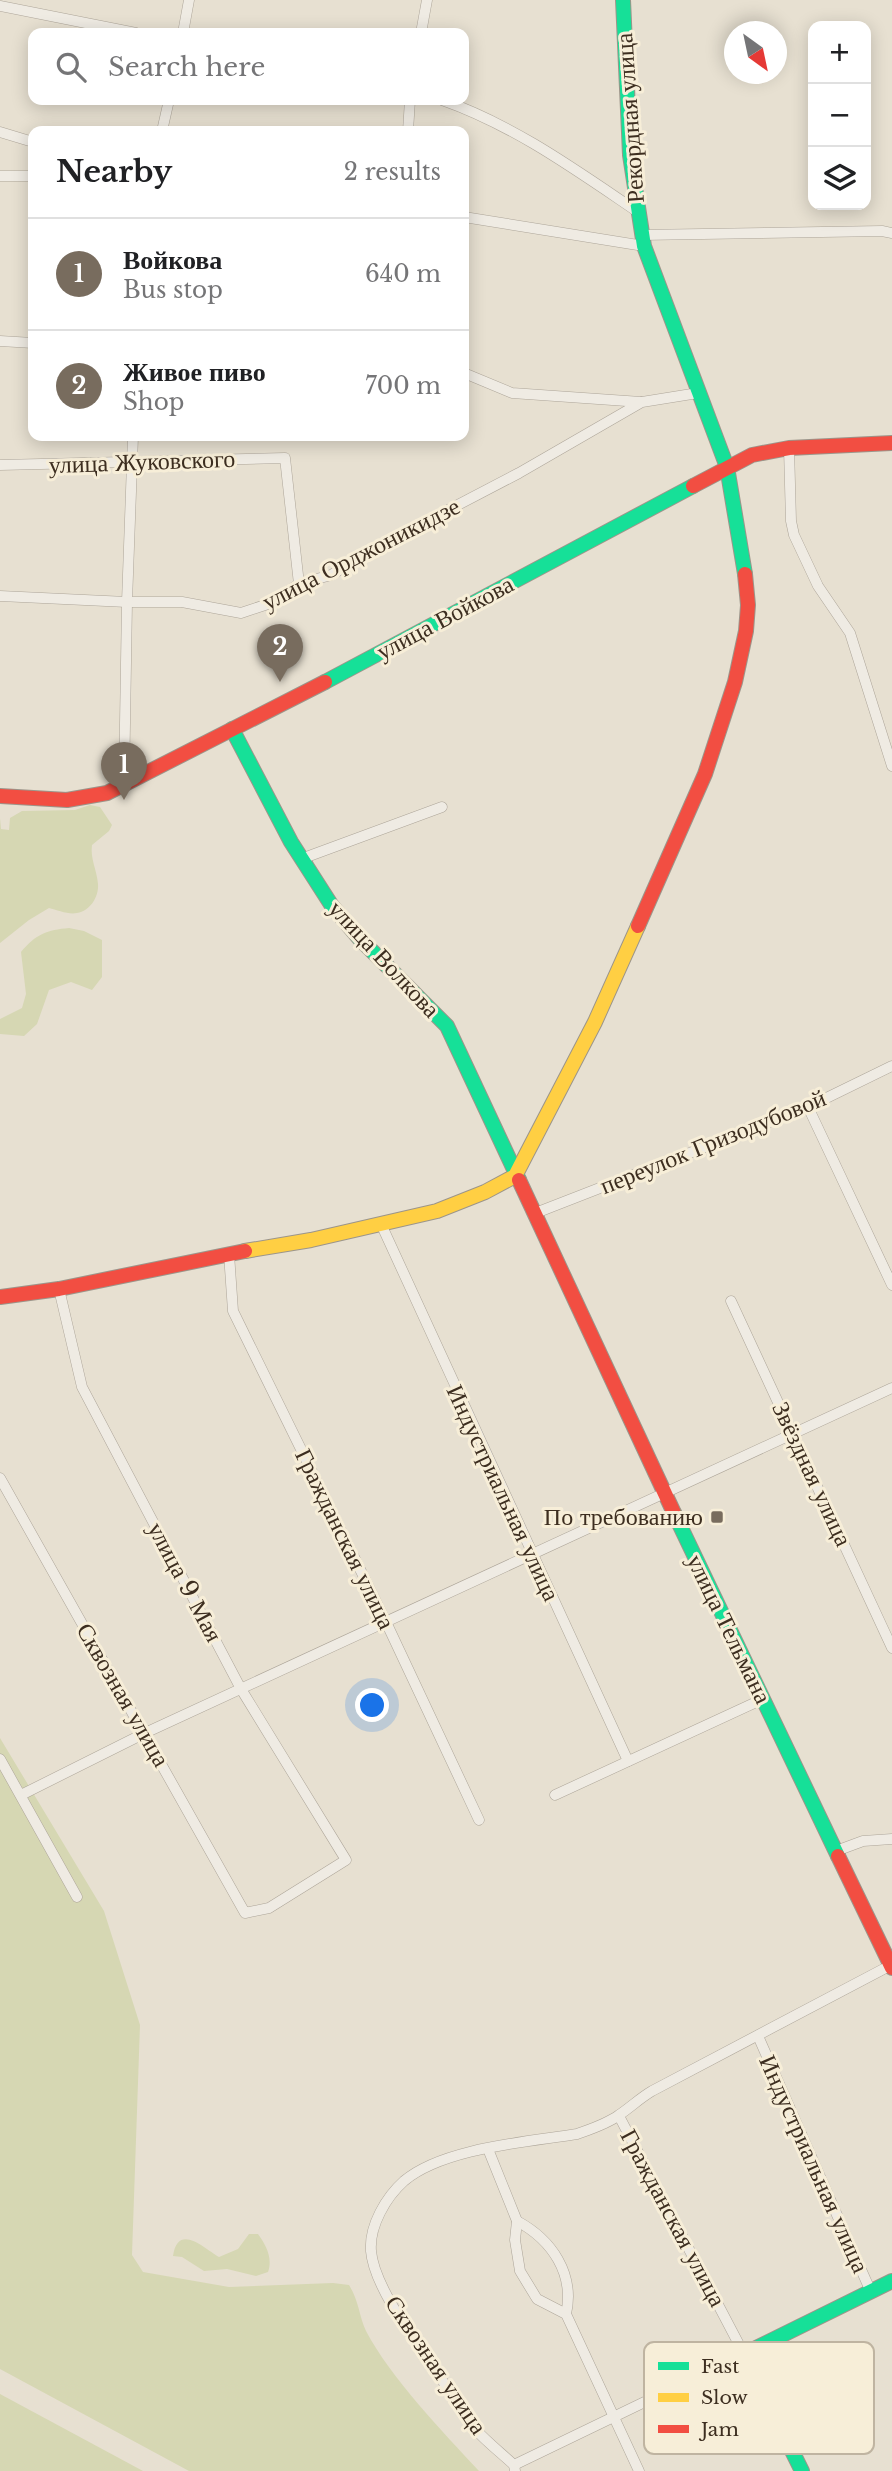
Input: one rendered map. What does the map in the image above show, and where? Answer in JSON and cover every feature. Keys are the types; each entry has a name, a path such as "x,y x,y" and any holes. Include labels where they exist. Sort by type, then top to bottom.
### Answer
{"street":[{"path":"184,28 188,0"},
{"path":"422,28 427,0"},
{"name":"Рекордная улица","path":"515,1176 601,1010 705,774 735,682 746,631 748,605 744,557 727,467 643,241 635,210 623,0"},
{"path":"0,6 111,28"},
{"path":"163,126 168,105"},
{"path":"408,126 410,105"},
{"path":"455,105 484,116 565,161 635,210"},
{"path":"0,132 28,140"},
{"path":"0,176 28,176"},
{"path":"469,218 643,241 882,231 892,233"},
{"path":"0,341 28,342"},
{"path":"469,375 512,393 642,402"},
{"name":"улица Орджоникидзе","path":"0,596 127,602 182,601 241,613 268,604 299,584 331,575 383,544 519,473 642,402 698,393"},
{"path":"124,784 133,441"},
{"name":"улица Войкова","path":"0,796 49,801 100,795 232,729 752,455 789,448 892,443"},
{"path":"789,448 791,521 794,535 818,586 850,633 892,766"},
{"name":"улица Жуковского","path":"0,465 132,464 285,458 299,584"},
{"name":"улица Волкова","path":"232,729 301,859 333,908 427,1002 447,1026 515,1176"},
{"path":"301,859 442,807"},
{"name":"переулок Гризодубовой","path":"533,1214 807,1107 892,1066"},
{"path":"807,1107 892,1285"},
{"path":"0,1297 59,1289 310,1240 437,1211 485,1192 515,1176"},
{"name":"улица Тельмана","path":"515,1176 891,1966"},
{"name":"Индустриальная улица","path":"381,1224 628,1761"},
{"name":"Гражданская улица","path":"229,1254 233,1311 386,1622 479,1820"},
{"name":"улица 9 Мая","path":"59,1289 82,1387 241,1689 346,1860 269,1908 245,1913"},
{"name":"Звёздная улица","path":"731,1301 892,1648"},
{"path":"21,1795 145,1733 892,1388"},
{"name":"Сквозная улица","path":"0,1478 245,1913"},
{"path":"555,1795 763,1699"},
{"path":"0,1759 77,1896"},
{"path":"836,1851 863,1841 892,1839"},
{"path":"566,2314 537,2299 527,2286 517,2261 517,2221 488,2149 577,2134 619,2116 634,2102 652,2091 891,1966"},
{"name":"Индустриальная улица","path":"758,2036 871,2292"},
{"name":"Гражданская улица","path":"619,2116 738,2342"},
{"name":"Сквозная улица","path":"488,2149 457,2155 427,2167 405,2181 389,2198 380,2213 373,2229 371,2250 381,2282 411,2333 475,2429 514,2468"},
{"path":"517,2221 539,2235 560,2262 569,2294 566,2314 639,2471"},
{"path":"769,2342 892,2281"},
{"path":"514,2468 644,2403"},
{"name":"Гражданская улица","path":"794,2454 802,2471"}],"green space":[{"path":"90,805 100,807 112,825 109,831 92,845 98,884 93,903 82,912 74,913 49,908 0,943 0,818 1,829 9,830 10,818 22,811 75,810"},
{"path":"69,928 84,931 102,940 102,977 92,990 71,982 49,990 37,1024 24,1036 0,1034 0,1019 22,1008 26,994 21,952 42,934"},
{"path":"0,1738 104,1911 140,2025 132,2255 143,2272 229,2287 333,2283 349,2285 366,2331 376,2349 418,2404 479,2471 189,2471 0,2369"},
{"path":"249,2234 258,2234 266,2247 270,2262 268,2272 256,2276 227,2269 204,2271 182,2257 173,2256 176,2246 186,2239 200,2244 219,2257 238,2249"},
{"path":"0,2394 143,2471 0,2471"}],"traffic: fast":[{"path":"623,0 630,155 644,246 727,467 745,574"},
{"path":"325,682 693,486"},
{"path":"232,729 291,842 332,906 359,938 447,1026 519,1180"},
{"path":"674,1513 838,1856"},
{"path":"768,2342 892,2281"},
{"path":"794,2454 802,2471"}],"traffic: slow":[{"path":"245,1251 311,1240 437,1211 485,1192 515,1176 595,1022 638,926"}],"traffic: jam":[{"path":"693,486 752,455 789,448 892,443"},
{"path":"638,926 705,774 735,682 746,631 748,605 745,574"},
{"path":"0,796 67,800 107,793 325,682"},
{"path":"519,1180 674,1513"},
{"path":"0,1297 59,1289 245,1251"},
{"path":"838,1856 892,1968"}],"place":[{"name":"Живое пиво","path":"280,682"},
{"name":"Войкова","path":"124,800"},
{"name":"По требованию","path":"717,1517"}]}
